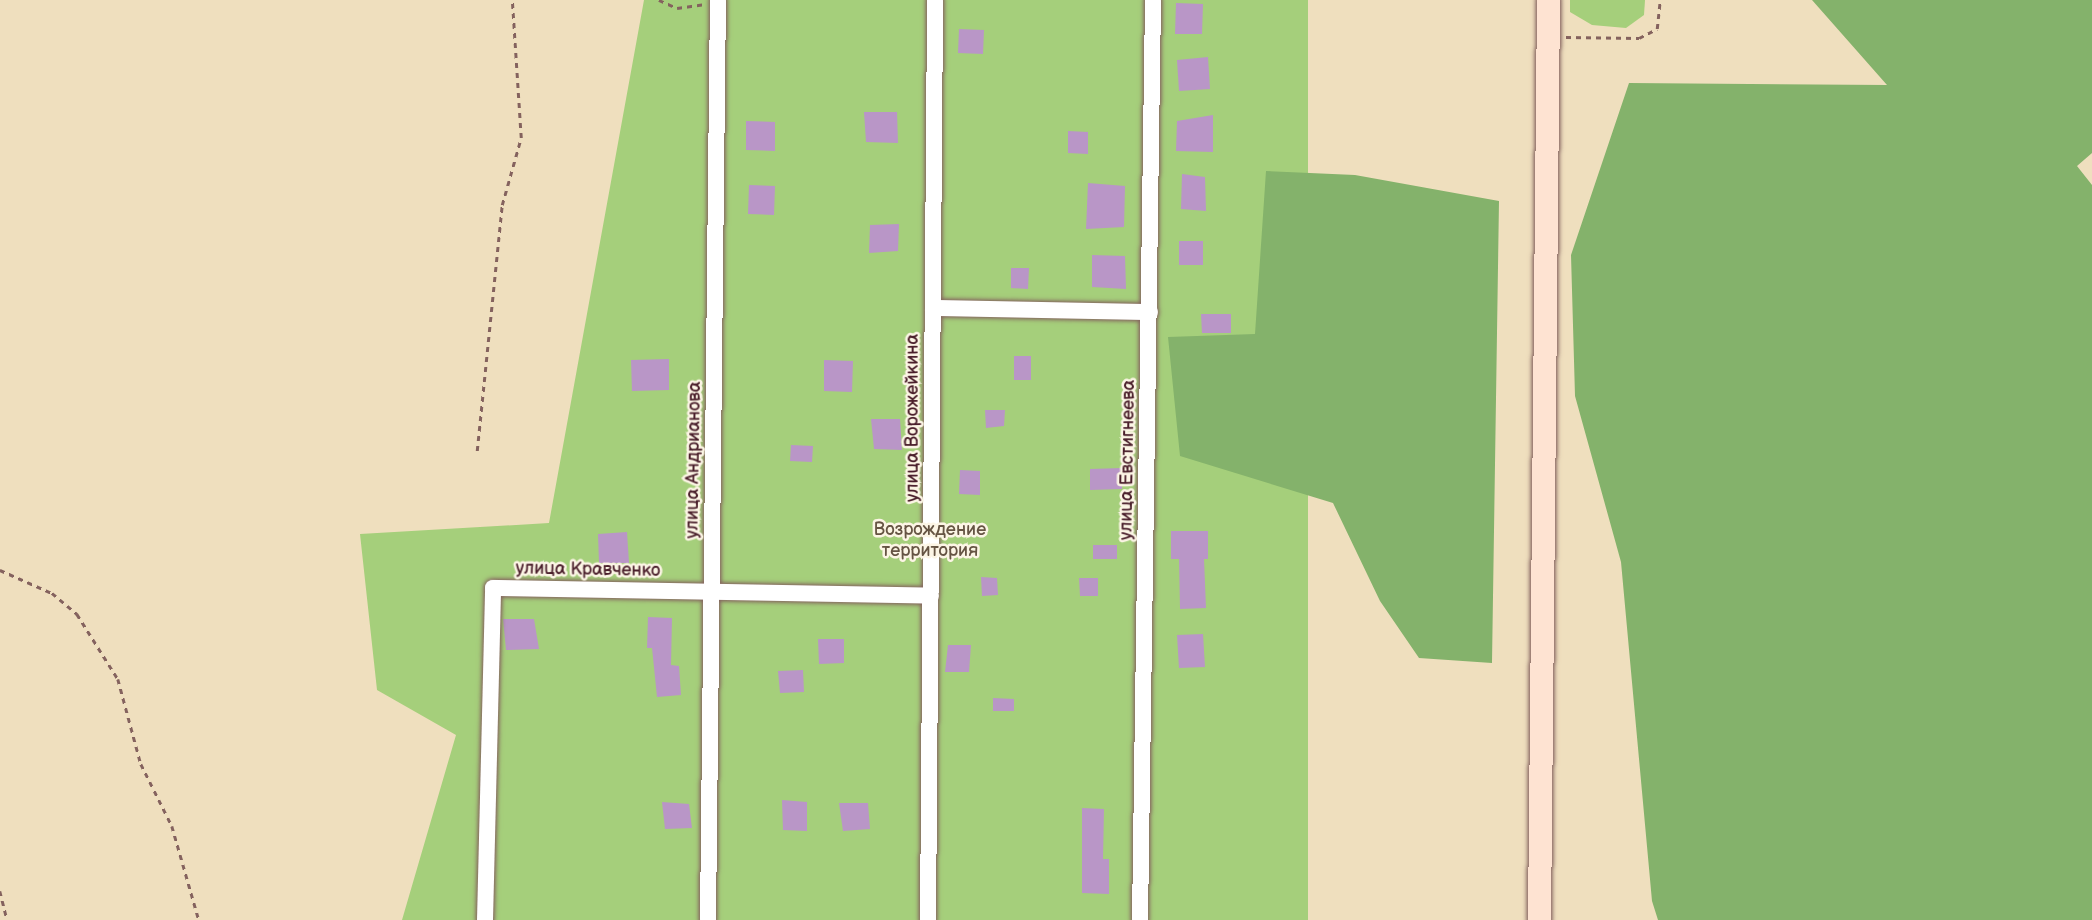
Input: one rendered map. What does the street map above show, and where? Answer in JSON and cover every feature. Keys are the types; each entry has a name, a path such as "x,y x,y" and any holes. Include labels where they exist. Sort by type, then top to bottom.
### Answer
{"main road":[{"path":"1539,920 1548,0"}],"street":[{"name":"улица Ворожейкина","path":"928,920 935,0"},
{"name":"улица Евстигнеева","path":"1140,920 1153,0"},
{"name":"улица Андрианова","path":"708,920 718,1"},
{"path":"933,308 1150,312"},
{"name":"улица Кравченко","path":"485,920 493,587 931,596"}],"path":[{"path":"477,451 502,205 520,138 512,0"},
{"path":"659,0 677,8 718,1"},
{"path":"1547,37 1639,38 1657,29 1660,0"},
{"path":"0,570 52,593 77,614 118,678 141,764 172,826 199,920"},
{"path":"0,891 7,920"}],"green space":[{"name":"Возрождение территория","path":"644,0 1308,0 1308,920 402,920 456,735 377,690 360,534 549,523"},
{"path":"1570,0 1645,0 1644,15 1626,28 1592,25 1570,12"},
{"path":"1812,0 2092,0 2092,153 2077,166 2092,185 2092,920 1658,920 1652,901 1621,562 1575,396 1571,255 1629,83 1887,85"},
{"path":"1266,171 1355,175 1499,201 1492,663 1419,658 1380,601 1333,503 1180,456 1168,337 1255,334"}],"building":[{"path":"1176,3 1203,4 1202,34 1175,34"},
{"path":"959,29 984,30 983,54 958,53"},
{"path":"1208,57 1210,89 1179,91 1177,60"},
{"path":"864,112 897,112 898,143 866,142"},
{"path":"1213,115 1213,152 1176,151 1177,121"},
{"path":"746,121 775,122 775,151 746,150"},
{"path":"1068,131 1088,132 1088,154 1068,153"},
{"path":"1182,174 1205,177 1206,211 1181,209"},
{"path":"1088,183 1125,186 1124,227 1086,229"},
{"path":"749,185 775,186 774,215 748,214"},
{"path":"899,224 898,251 869,253 870,225"},
{"path":"1179,241 1203,241 1203,265 1179,265"},
{"path":"1092,255 1125,256 1126,289 1092,287"},
{"path":"1011,268 1029,268 1028,289 1011,288"},
{"path":"1201,314 1231,314 1231,333 1202,333"},
{"path":"1014,356 1031,356 1031,380 1014,380"},
{"path":"669,359 669,390 632,391 631,360"},
{"path":"824,360 853,361 852,392 824,391"},
{"path":"985,410 1005,410 1004,426 986,428"},
{"path":"871,419 900,419 902,450 874,449"},
{"path":"791,445 813,446 812,462 790,461"},
{"path":"1122,468 1122,489 1090,490 1090,469"},
{"path":"960,470 980,471 980,495 959,494"},
{"path":"1171,531 1208,531 1208,559 1204,559 1206,608 1180,609 1179,559 1171,559"},
{"path":"627,532 629,563 599,563 598,534"},
{"path":"1093,545 1117,545 1117,559 1093,559"},
{"path":"981,577 997,578 998,595 982,596"},
{"path":"1079,578 1098,578 1098,596 1080,596"},
{"path":"648,617 672,618 671,665 679,666 681,695 657,697 652,648 647,648"},
{"path":"503,619 534,619 539,649 506,650"},
{"path":"1203,634 1205,667 1179,668 1177,635"},
{"path":"818,639 844,639 844,663 819,664"},
{"path":"948,645 971,645 969,672 945,672"},
{"path":"803,670 804,692 780,693 778,671"},
{"path":"993,698 1014,699 1014,711 993,711"},
{"path":"782,800 807,802 807,831 783,830"},
{"path":"662,802 689,804 692,828 665,829"},
{"path":"839,803 868,803 870,829 843,831"},
{"path":"1082,808 1104,809 1103,859 1109,859 1109,894 1082,893"}]}
